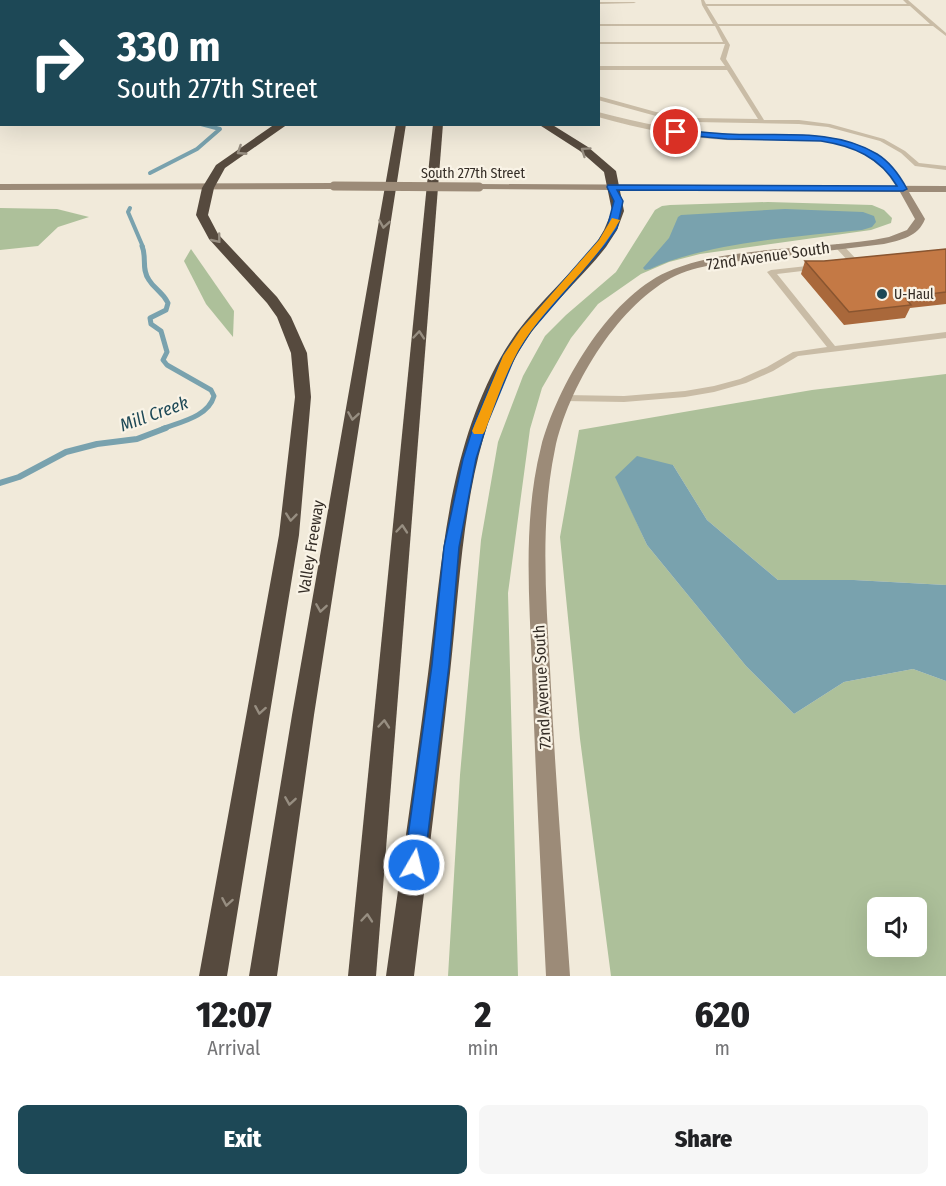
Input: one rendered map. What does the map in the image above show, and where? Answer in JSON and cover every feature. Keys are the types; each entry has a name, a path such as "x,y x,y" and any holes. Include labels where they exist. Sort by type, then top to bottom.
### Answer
{"highway":[{"path":"213,976 289,535 303,397 299,353 284,317 272,300 213,236 202,215 207,204 208,186 225,162 280,126"},
{"name":"Valley Freeway","path":"263,976 303,715 401,126"},
{"path":"362,976 438,126"},
{"path":"400,976 440,665 451,547 470,459 481,424 509,356 526,329 603,242 612,228 619,201 611,187 610,171 584,149 546,126"}],"main road":[{"name":"South 277th Street","path":"0,187 946,189"},
{"name":"72nd Avenue South","path":"558,976 537,577 538,528 546,458 554,426 565,398 574,381 627,305 645,289 669,275 719,261 884,241 905,235 916,228 920,222 919,216 903,189"}],"street":[{"name":"72nd Avenue South","path":"600,115 671,132 727,137 821,138 837,141 860,148 877,157 895,175 903,189"}],"lane":[{"path":"904,0 946,35"},
{"path":"763,122 723,59 727,43 703,2 910,5"},
{"path":"600,3 634,3"},
{"path":"600,25 934,25"},
{"path":"600,42 727,43"},
{"path":"600,68 729,68"},
{"path":"600,99 647,112 686,118 809,123 856,131 882,140 903,152 917,165 946,168"},
{"path":"839,246 855,263"},
{"path":"845,264 867,262"},
{"path":"824,266 771,272 833,349"},
{"path":"565,398 668,396 740,383 783,363 796,354 946,335"}],"green space":[{"path":"768,202 872,205 884,210 892,218 891,223 871,230 700,254 669,262 641,274 598,304 571,338 542,388 530,429 508,593 518,976 448,976 460,775 481,540 498,442 523,376 545,336 616,272 655,210 670,205"},
{"path":"0,208 57,209 89,217 58,227 38,246 0,250"},
{"path":"191,249 234,311 233,337 206,304 184,261"},
{"path":"946,374 946,585 854,580 778,580 707,520 673,465 616,477 647,545 746,666 794,714 844,682 913,669 946,681 946,976 611,976 580,739 560,537 579,430 812,390"}],"water":[{"path":"785,209 863,212 874,216 876,222 872,227 862,230 782,238 725,247 673,260 650,269 643,268 669,238 681,215"},
{"path":"637,456 673,465 707,520 778,580 854,580 946,585 946,681 913,669 844,682 794,714 746,666 647,545 615,477"}],"building":[{"name":"U-Haul","path":"946,249 946,292 905,297 911,305 849,312 805,261 824,261"}],"waterway":[{"name":"Mill Creek","path":"150,173 197,149 220,129 209,126"},
{"name":"Mill Creek","path":"130,208 128,212 143,247"},
{"name":"Mill Creek","path":"142,246 147,276 168,303 166,310 150,318 151,324 161,331 167,352 163,360 167,365 211,390 214,396 211,403 200,414 162,429"},
{"name":"Mill Creek","path":"0,483 19,477 66,452 97,444 137,439 166,428"}],"slow traffic":[{"path":"479,431 509,356 526,329 603,242 615,220"}],"place":[{"name":"U-Haul","path":"882,294"}],"route":[{"path":"414,865 440,665 451,547 460,496 470,459 495,387 509,356 526,329 603,242 612,228 619,201 611,187 903,189 895,175 877,157 860,148 837,141 821,138 727,137 676,132"}]}
